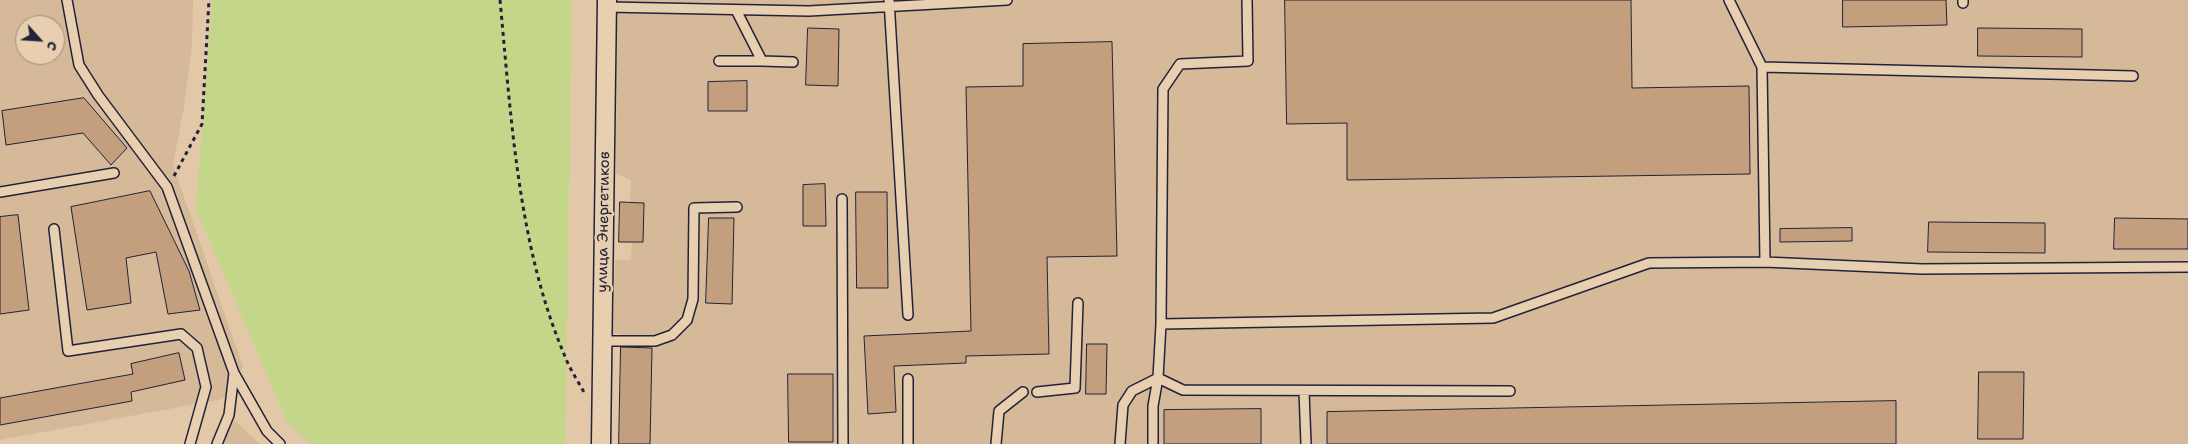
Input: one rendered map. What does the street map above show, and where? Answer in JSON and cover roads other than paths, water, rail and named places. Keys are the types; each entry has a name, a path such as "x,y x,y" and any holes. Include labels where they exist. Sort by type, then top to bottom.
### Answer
{"street":[{"name":"улица Энергетиков","path":"601,444 607,3"}],"lane":[{"path":"66,0 78,65 98,95 168,187 234,373 267,431 280,444"},
{"path":"607,3 717,5 736,10 809,11 889,4 1007,0"},
{"path":"1153,444 1153,406 1158,378 1161,324 1163,89 1180,64 1248,61 1247,0"},
{"path":"1729,0 1762,67 1765,262"},
{"path":"889,4 908,315"},
{"path":"736,10 762,61"},
{"path":"719,61 793,62"},
{"path":"1762,67 2133,76"},
{"path":"0,192 114,173"},
{"path":"842,199 843,444"},
{"path":"602,341 655,341 672,335 687,320 693,299 694,208 737,207"},
{"path":"54,229 68,351 181,334 197,348 206,387 190,444"},
{"path":"1161,324 1492,318 1649,263 1765,262 1922,269 2188,267"},
{"path":"1037,392 1075,388 1078,303"},
{"path":"216,444 229,415 234,373"},
{"path":"1158,378 1183,390 1510,391"},
{"path":"1120,444 1123,405 1132,391 1158,378"},
{"path":"908,379 908,444"},
{"path":"1304,391 1306,444"},
{"path":"996,444 999,411 1024,392"}]}
